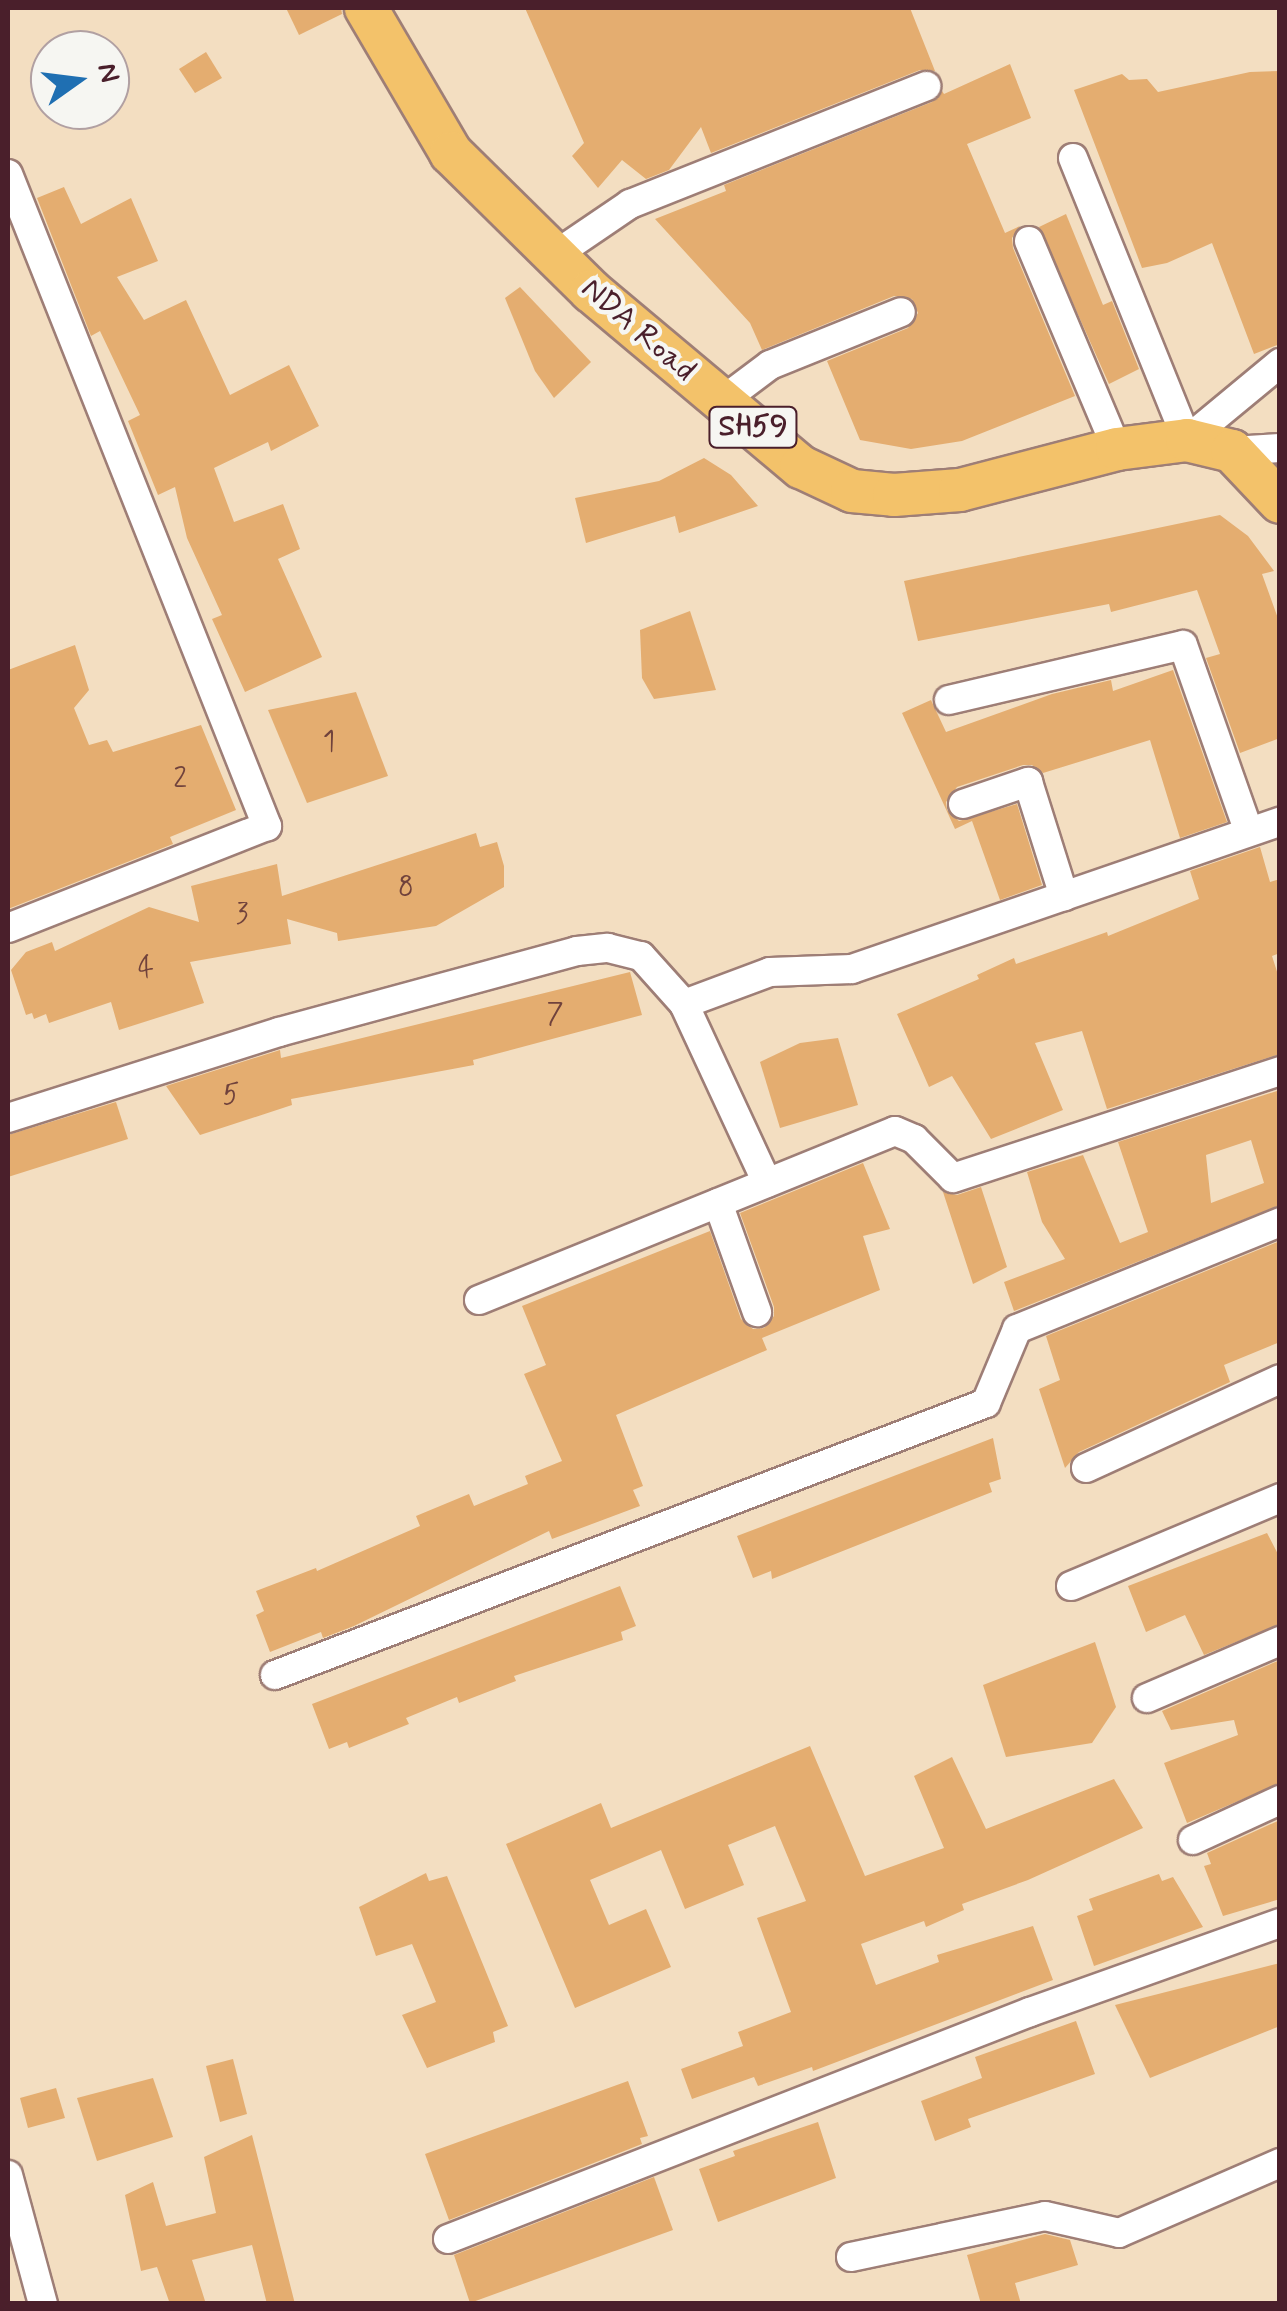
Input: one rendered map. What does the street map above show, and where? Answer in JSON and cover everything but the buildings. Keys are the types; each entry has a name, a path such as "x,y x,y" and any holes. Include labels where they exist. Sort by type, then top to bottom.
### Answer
{"main road":[{"name":"NDA Road","path":"366,8 451,153 554,255 801,466 852,490 894,495 960,490 1118,448 1187,440 1232,451"},
{"path":"1232,451 1280,502"}],"street":[{"path":"554,255 630,204 926,86"},
{"path":"1073,158 1187,440 1280,364"},
{"path":"8,174 267,826 8,928"},
{"path":"1029,240 1118,448"},
{"path":"722,401 770,365 901,312"},
{"path":"1232,451 1280,448"},
{"path":"950,700 1183,646 1248,832"},
{"path":"963,804 1028,782 1064,896"},
{"path":"684,1004 770,972 852,969 1280,822"},
{"path":"8,1118 279,1032 576,951 608,948 641,956 684,1004 767,1183"},
{"path":"479,1300 894,1132 914,1139 953,1178 1280,1072"},
{"path":"718,1204 757,1312"},
{"path":"275,1674 986,1403 1017,1329 1280,1222"},
{"path":"1086,1468 1280,1379"},
{"path":"1070,1586 1280,1498"},
{"path":"1147,1698 1280,1642"},
{"path":"1193,1840 1280,1800"},
{"path":"448,2239 1030,2012 1280,1923"},
{"path":"851,2257 1044,2216 1119,2233 1280,2163"},
{"path":"8,2175 43,2304"}]}
